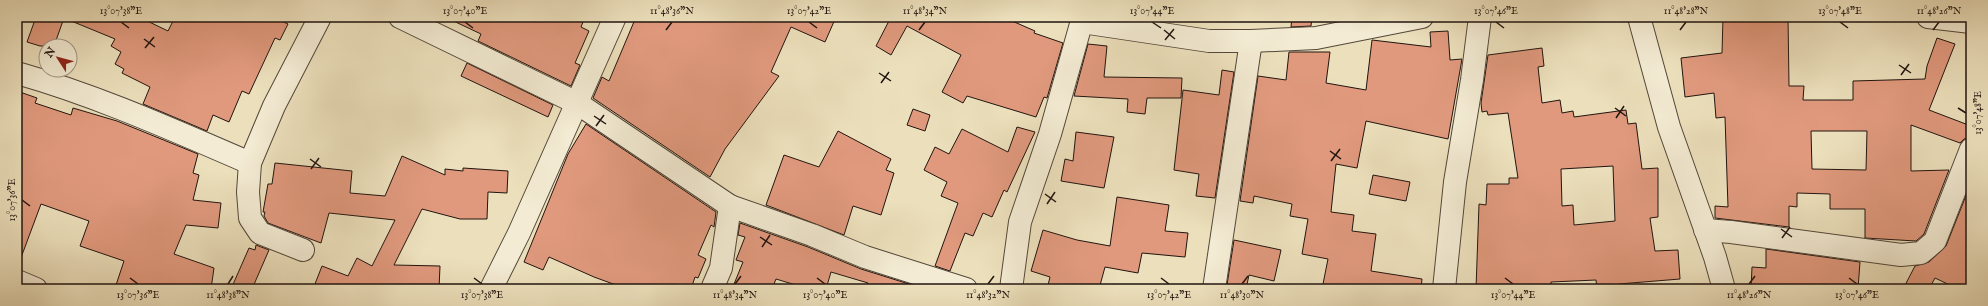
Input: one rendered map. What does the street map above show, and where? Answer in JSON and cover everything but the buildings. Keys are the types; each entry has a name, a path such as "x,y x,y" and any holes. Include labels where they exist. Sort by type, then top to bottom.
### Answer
{"street":[{"path":"303,250 260,233 250,218 248,192 250,162 274,106 320,17"},
{"path":"400,17 577,103 730,206 812,235 865,257 966,289"},
{"path":"491,289 519,233 615,17"},
{"path":"1011,289 1020,222 1050,134 1083,20 1208,41 1251,41 1316,38 1422,17"},
{"path":"1444,289 1455,182 1472,80 1480,17"},
{"path":"1639,17 1669,127 1724,289"},
{"path":"1928,17 1971,22"},
{"path":"1214,289 1251,41"},
{"path":"17,73 67,87 115,105 250,162"},
{"path":"1705,230 1731,232 1901,255 1921,253 1935,241 1971,149"},
{"path":"712,289 721,268 730,206"},
{"path":"17,281 36,289"}]}
